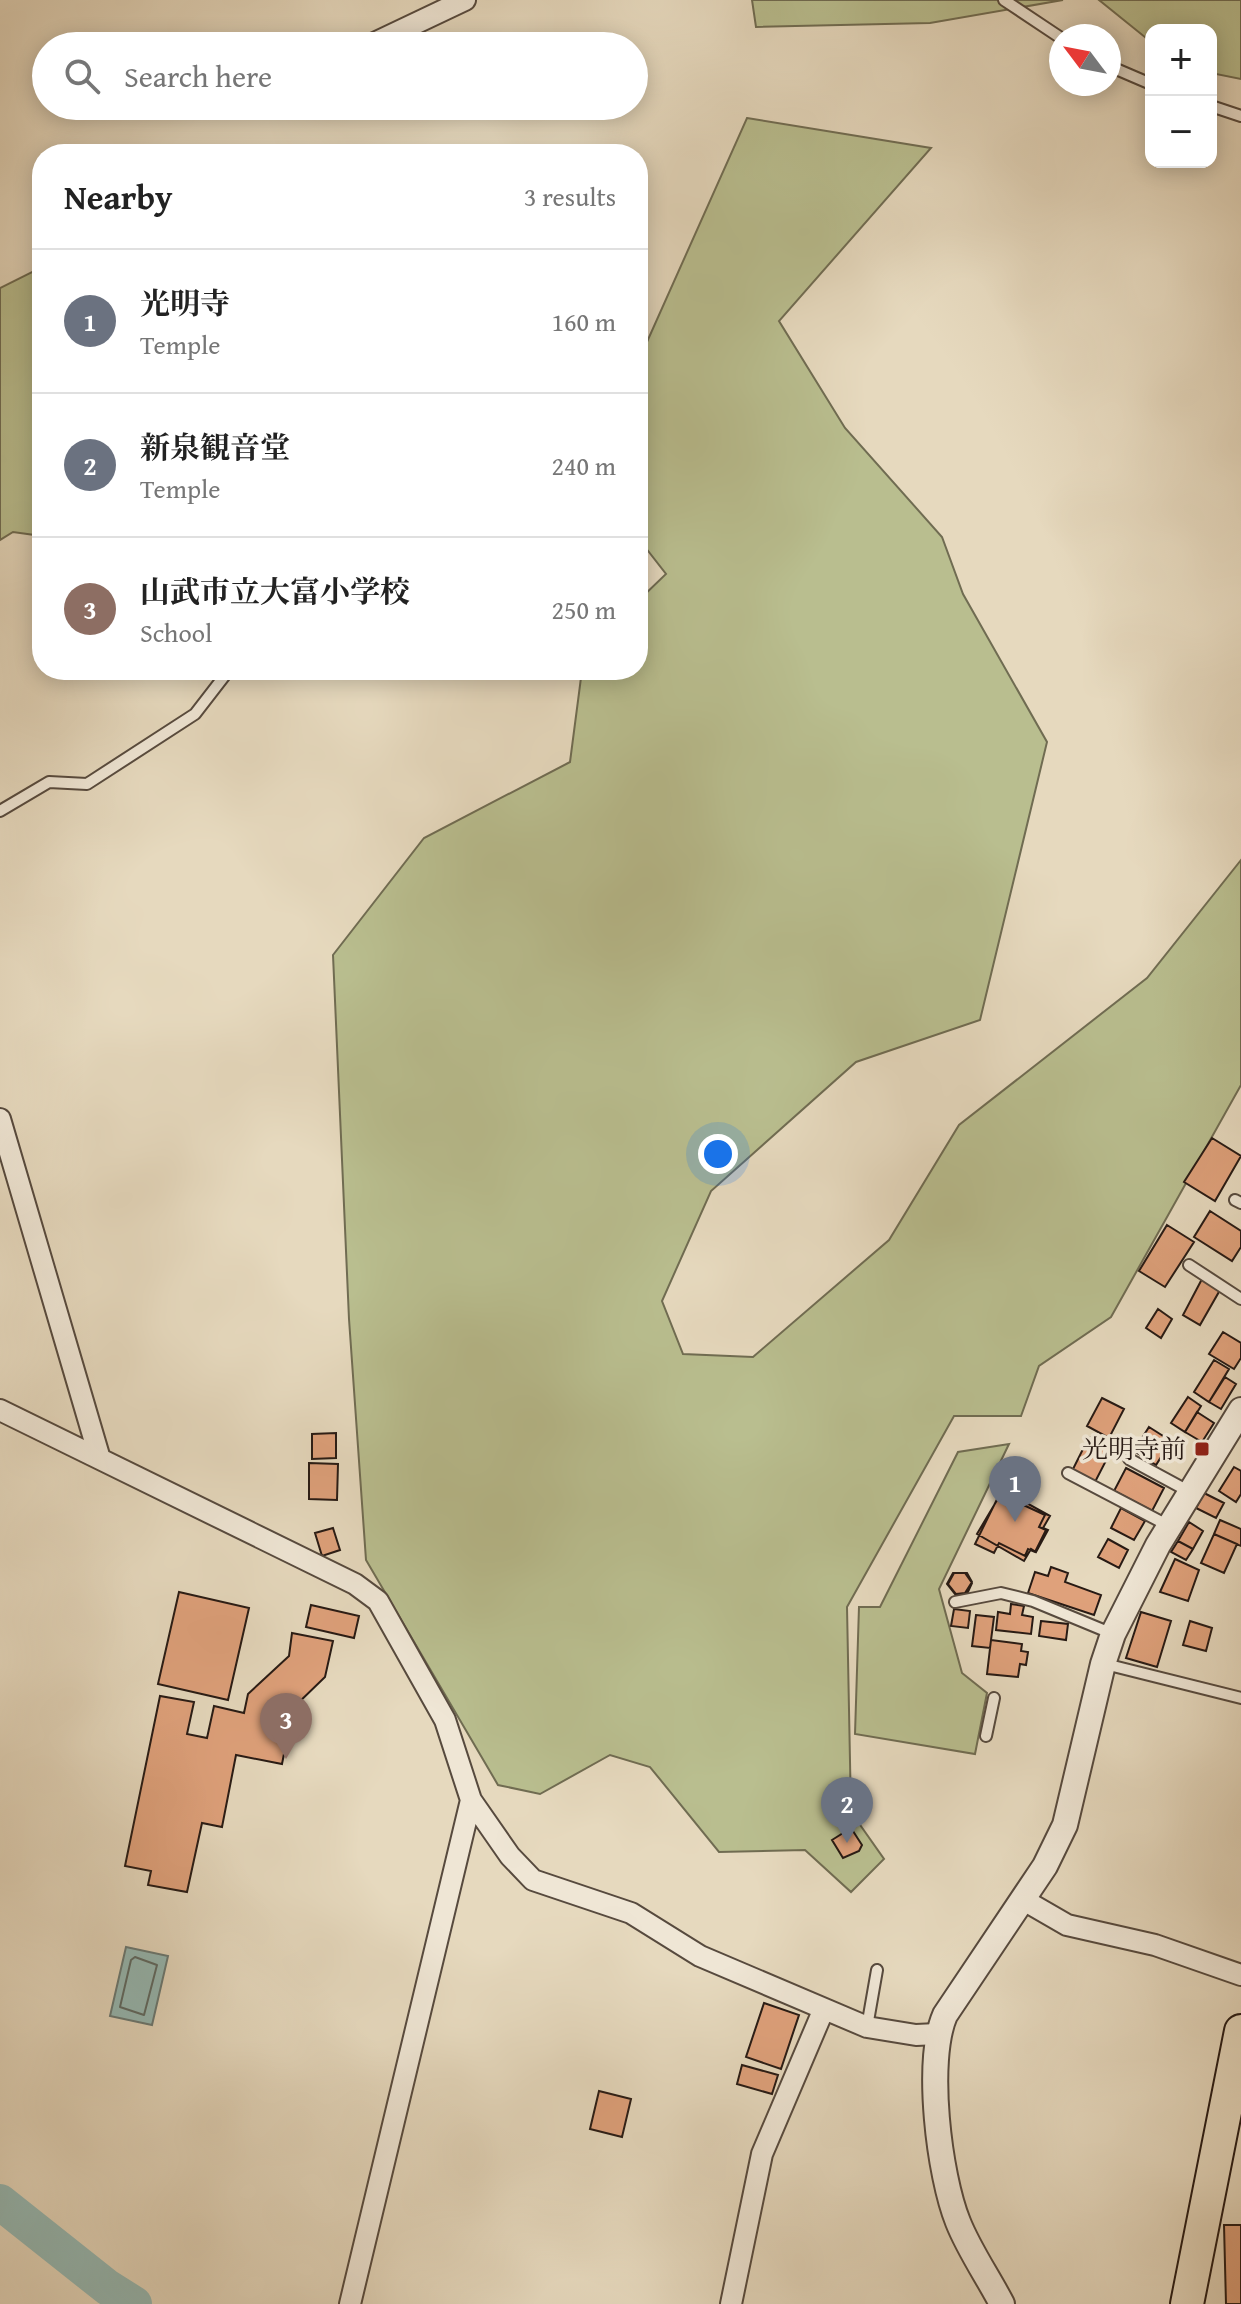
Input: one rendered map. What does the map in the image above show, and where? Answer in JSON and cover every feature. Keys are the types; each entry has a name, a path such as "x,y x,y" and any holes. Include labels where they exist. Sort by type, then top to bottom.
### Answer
{"highway":[{"path":"1187,2304 1241,2031"}],"street":[{"path":"398,32 465,0"},
{"path":"0,1119 100,1459"},
{"path":"0,1410 355,1584 378,1601 445,1720 471,1800 510,1856 533,1880 631,1913 700,1956 823,2011 867,2027 916,2035 937,2034"},
{"path":"1002,2304 958,2223 943,2171 938,2130 937,2034 945,2015 1045,1866 1065,1825 1113,1634 1170,1526 1241,1410"},
{"path":"350,2304 471,1800"},
{"path":"1022,1899 1067,1925 1155,1945 1241,1975"},
{"path":"731,2304 762,2154 823,2011"}],"lane":[{"path":"1004,0 1049,30"},
{"path":"1121,71 1145,81"},
{"path":"1217,108 1241,116"},
{"path":"0,811 49,782 87,784 195,714 221,680"},
{"path":"1189,1265 1241,1299"},
{"path":"1129,1459 1191,1492"},
{"path":"1068,1473 1170,1526"},
{"path":"955,1602 1001,1593 1033,1601 1113,1634"},
{"path":"1103,1664 1241,1698"},
{"path":"986,1736 994,1698"},
{"path":"867,2027 877,1970"}],"green space":[{"path":"752,0 1063,0 930,23 756,27"},
{"path":"1099,0 1241,0 1241,79 1217,74 1217,24 1145,24 1145,37"},
{"path":"747,118 931,148 779,321 845,428 942,537 963,594 1047,742 980,1020 856,1062 711,1191 662,1301 683,1354 753,1357 889,1240 959,1125 1147,978 1241,860 1241,1085 1111,1317 1039,1366 1021,1416 954,1416 847,1607 851,1812 884,1859 851,1892 805,1850 719,1852 650,1767 610,1755 540,1794 498,1785 366,1560 349,1319 333,955 424,838 570,762 581,680 648,680 648,591 666,574 648,551 648,340"},
{"path":"32,272 32,535 13,532 0,540 0,288"},
{"path":"1009,1444 939,1589 962,1673 987,1693 975,1754 855,1734 859,1607 880,1607 958,1452"}],"water":[{"path":"126,1947 168,1956 152,2025 110,2016"}],"building":[{"path":"1212,1138 1241,1156 1215,1201 1184,1182"},
{"path":"1210,1211 1241,1231 1241,1247 1232,1261 1194,1237"},
{"path":"1167,1225 1194,1242 1165,1287 1139,1271"},
{"path":"1202,1279 1220,1290 1200,1325 1183,1315"},
{"path":"1158,1309 1172,1319 1161,1338 1146,1328"},
{"path":"1223,1332 1241,1343 1241,1358 1234,1369 1209,1354"},
{"path":"1214,1360 1229,1369 1209,1402 1194,1392"},
{"path":"1225,1377 1236,1384 1221,1409 1209,1402"},
{"path":"1188,1397 1201,1406 1185,1432 1171,1423"},
{"path":"1102,1398 1124,1409 1109,1438 1087,1426"},
{"path":"1197,1412 1214,1423 1202,1442 1185,1432"},
{"path":"1149,1427 1171,1441 1156,1465 1134,1451"},
{"path":"336,1433 336,1458 312,1459 312,1434"},
{"path":"1089,1437 1112,1449 1095,1482 1072,1471"},
{"path":"309,1463 338,1464 337,1500 309,1499"},
{"path":"1234,1467 1241,1471 1241,1494 1236,1502 1219,1491"},
{"path":"1126,1468 1164,1488 1152,1511 1114,1491"},
{"path":"1003,1487 1022,1497 1019,1503 1045,1515 1039,1527 1046,1530 1035,1552 1028,1549 1025,1556 999,1543 994,1553 975,1544"},
{"path":"1003,1490 1050,1516 1043,1528 1048,1530 1036,1552 1031,1549 1024,1561 977,1534"},
{"path":"1204,1493 1224,1503 1216,1518 1196,1508"},
{"path":"1121,1508 1145,1521 1134,1540 1111,1528"},
{"path":"1220,1520 1241,1529 1241,1546 1214,1534"},
{"path":"1189,1522 1203,1531 1193,1549 1178,1541"},
{"path":"333,1528 340,1550 322,1556 315,1533"},
{"path":"1214,1534 1237,1544 1224,1573 1201,1563"},
{"path":"1108,1539 1128,1550 1119,1568 1098,1557"},
{"path":"1178,1541 1193,1549 1186,1560 1171,1552"},
{"path":"1175,1559 1199,1570 1188,1601 1160,1592"},
{"path":"1051,1567 1068,1573 1065,1582 1101,1595 1094,1615 1028,1593 1035,1572 1048,1576"},
{"path":"953,1573 965,1573 972,1583 967,1594 955,1594 947,1584"},
{"path":"954,1573 967,1573 972,1582 965,1593 956,1594 948,1584"},
{"path":"179,1592 249,1608 228,1700 158,1684"},
{"path":"1011,1604 1024,1606 1022,1615 1033,1617 1031,1634 996,1630 998,1612 1010,1614"},
{"path":"311,1605 359,1616 354,1638 306,1627"},
{"path":"954,1609 970,1611 968,1628 951,1626"},
{"path":"1141,1612 1171,1621 1157,1667 1126,1658"},
{"path":"976,1615 994,1617 990,1648 972,1646"},
{"path":"1041,1621 1068,1624 1066,1640 1039,1636"},
{"path":"1190,1621 1212,1628 1206,1651 1183,1645"},
{"path":"292,1633 333,1641 325,1677 293,1708 282,1764 236,1755 222,1827 202,1823 187,1892 148,1885 151,1871 125,1866 160,1696 194,1702 187,1734 207,1738 214,1706 244,1713 248,1694 289,1656"},
{"path":"991,1640 1022,1644 1021,1651 1028,1652 1026,1665 1020,1664 1018,1677 987,1674"},
{"path":"851,1828 862,1845 859,1851 843,1858 832,1840"},
{"path":"764,2003 799,2015 781,2069 746,2057"},
{"path":"742,2065 778,2075 772,2094 737,2084"},
{"path":"599,2091 631,2099 622,2137 590,2129"},
{"path":"1224,2225 1241,2225 1241,2304 1226,2304"}],"waterway":[{"path":"0,2202 107,2287 134,2304"}],"place":[{"name":"光明寺前","path":"1202,1449"},
{"name":"光明寺","path":"1015,1522"},
{"name":"山武市立大富小学校","path":"286,1759"},
{"name":"新泉観音堂","path":"847,1843"}]}
